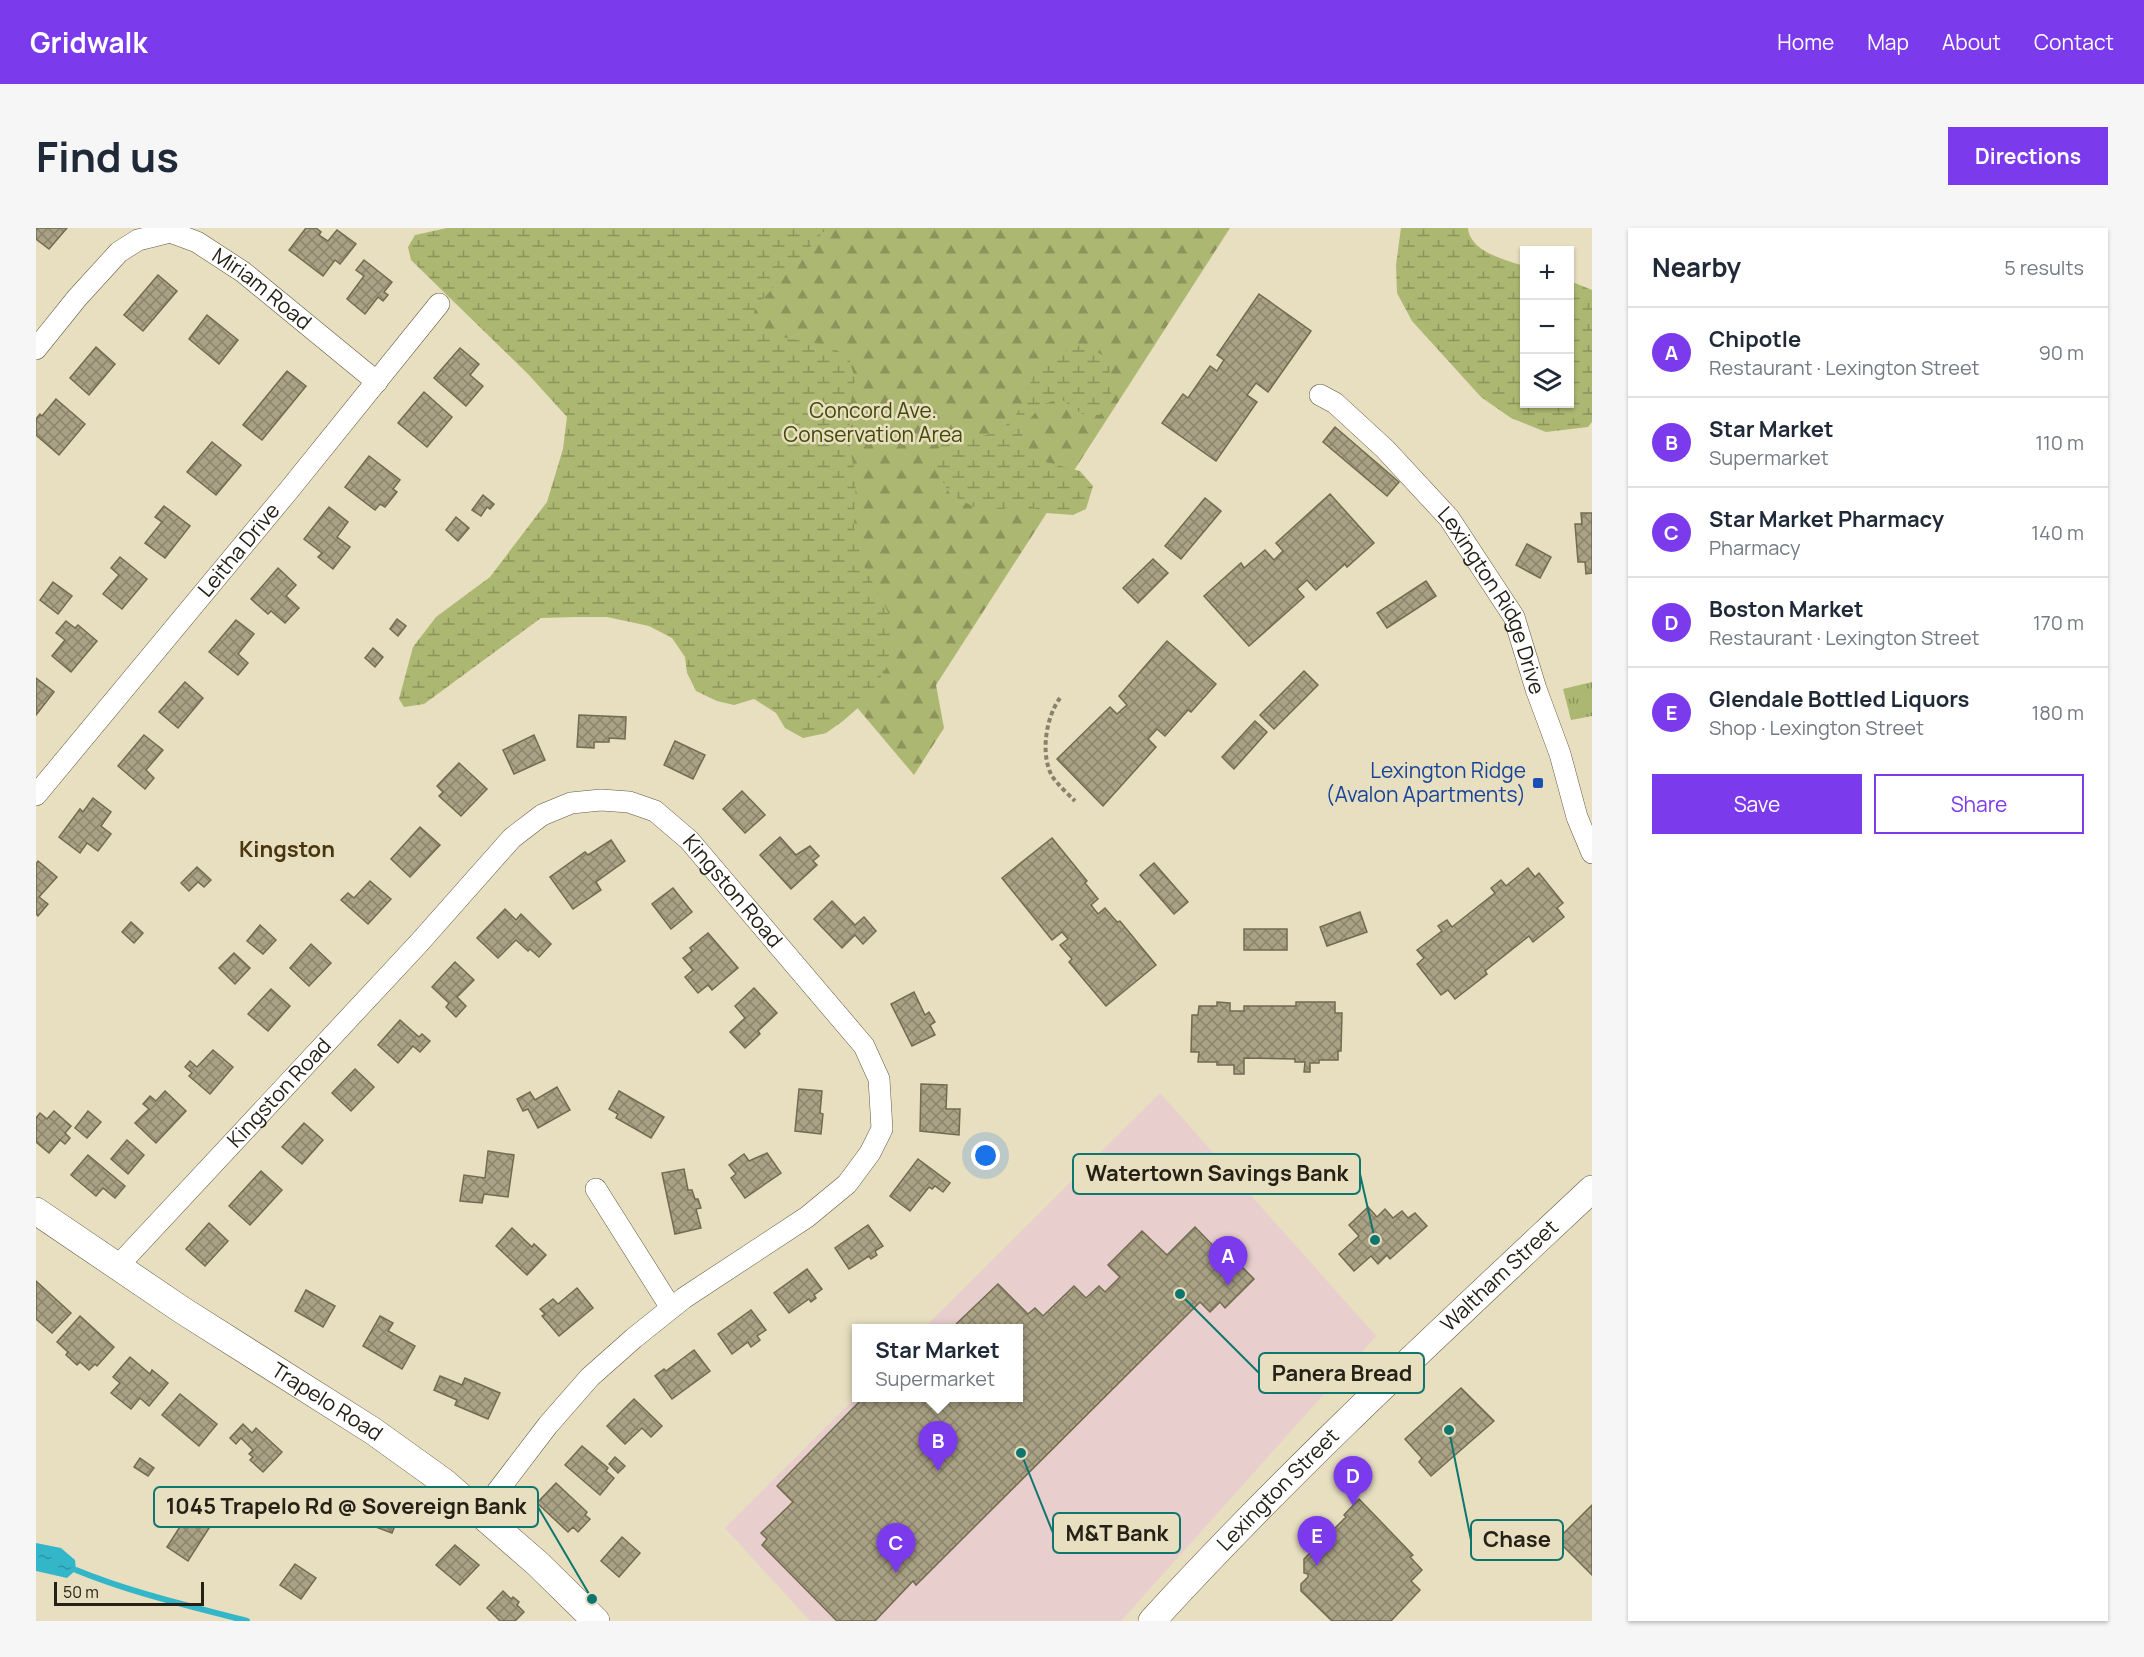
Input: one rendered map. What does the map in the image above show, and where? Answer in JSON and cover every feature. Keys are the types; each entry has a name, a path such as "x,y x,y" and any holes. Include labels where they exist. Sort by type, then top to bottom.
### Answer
{"main road":[{"name":"Waltham Street","path":"1407,1362 1592,1189"},
{"name":"Trapelo Road","path":"36,1211 182,1310 373,1431 444,1482 538,1564 596,1621"},
{"name":"Lexington Street","path":"1152,1621 1253,1512 1407,1362"}],"street":[{"name":"Miriam Road","path":"36,349 77,298 119,252 138,240 154,234 170,232 197,242 243,272 377,382"},
{"name":"Leitha Drive","path":"36,795 439,304"},
{"name":"Lexington Ridge Drive","path":"1320,395 1335,403 1385,449 1449,518 1514,617 1536,689 1560,754 1577,817 1592,853"},
{"name":"Kingston Road","path":"117,1267 419,944 512,838 542,815 571,803 601,800 629,802 656,811 689,840 864,1046 879,1079 882,1128 870,1153 847,1184 807,1217 671,1308 590,1377 548,1425 480,1514"},
{"path":"596,1189 671,1308"}],"path":[{"path":"1060,698 1047,723 1049,766 1052,777 1075,801"}],"shaded area":[{"path":"1160,1093 1376,1336 1121,1621 810,1621 725,1528 852,1401 1023,1402 1023,1324 928,1324"}],"green space":[{"path":"447,228 827,228 755,308 753,319 779,336 818,343 836,350 849,358 855,380 849,412 850,448 856,478 854,527 862,562 889,614 892,642 886,668 868,699 843,721 826,733 803,738 785,728 776,713 754,699 734,705 717,701 696,691 687,673 685,657 672,638 649,626 607,617 541,618 424,704 404,707 399,699 413,647 436,617 490,577 547,502 563,449 567,417 528,374 411,260 408,247 415,235"},
{"name":"Concord Ave. Conservation Area","path":"453,228 1230,228 936,685 944,728 914,775"},
{"path":"1401,228 1468,228 1470,236 1482,249 1499,258 1520,265 1520,408 1574,408 1574,283 1592,290 1592,422 1588,427 1546,432 1511,418 1481,397 1412,321 1397,293 1396,265"},
{"path":"1084,344 1109,359 1111,396 1100,415 1082,414 1061,399 1043,404 1028,421 1022,436 1022,449 1030,458 1080,471 1093,486 1086,509 1073,515 1047,513 1024,504 1002,509 974,507 950,494 935,468 936,451 948,438 985,435 1004,426 1019,409 1038,369 1056,355"},
{"path":"1592,682 1592,716 1571,720 1563,689"}],"water":[{"path":"36,1543 61,1548 75,1560 76,1570 67,1578 36,1571"}],"building":[{"path":"36,228 67,228 49,249 36,239"},
{"path":"306,228 316,228 321,232 319,235 328,241 337,230 356,244 340,264 335,260 323,276 289,250"},
{"path":"364,260 392,282 384,292 388,295 383,301 378,297 365,314 347,299 364,276 356,270"},
{"path":"158,275 177,291 143,331 124,315"},
{"path":"1259,294 1311,331 1268,392 1256,383 1247,395 1257,402 1216,461 1162,423 1183,394 1188,398 1210,366 1217,371 1224,360 1217,355"},
{"path":"207,315 238,340 219,364 189,339"},
{"path":"96,347 115,364 89,395 70,378"},
{"path":"460,348 479,364 470,375 483,386 466,406 434,378"},
{"path":"287,371 306,386 262,440 243,425"},
{"path":"424,392 452,417 427,447 398,423"},
{"path":"56,399 85,424 59,455 36,435 36,419 40,414 42,416"},
{"path":"1335,427 1399,482 1387,496 1323,442"},
{"path":"212,442 241,465 216,495 187,472"},
{"path":"369,456 400,480 393,489 397,492 385,507 380,504 375,510 345,487"},
{"path":"1330,494 1374,543 1347,567 1345,564 1316,590 1307,580 1297,589 1304,597 1249,646 1204,596 1241,563 1244,568 1265,550 1274,560 1283,551 1276,543"},
{"path":"483,495 494,504 490,509 487,507 481,516 472,510"},
{"path":"1205,498 1221,511 1181,559 1165,546"},
{"path":"164,506 190,526 165,558 145,543 162,522 155,517"},
{"path":"329,507 348,522 337,537 350,547 333,569 318,557 322,553 304,539"},
{"path":"1581,513 1592,513 1592,573 1586,574 1585,562 1578,562 1575,524 1582,524"},
{"path":"456,517 469,528 458,541 446,530"},
{"path":"1527,544 1551,557 1540,578 1516,565"},
{"path":"120,557 147,579 122,609 103,594 119,575 111,568"},
{"path":"1153,559 1168,573 1138,603 1123,588"},
{"path":"278,568 296,585 286,596 299,608 285,623 271,611 268,614 251,599"},
{"path":"1426,581 1436,596 1387,628 1377,613"},
{"path":"53,582 72,596 58,614 40,600"},
{"path":"397,619 406,626 398,636 390,629"},
{"path":"236,620 254,634 238,654 248,663 238,675 209,652"},
{"path":"66,621 75,628 78,625 97,641 71,672 52,656 65,640 56,633"},
{"path":"1167,641 1216,684 1165,736 1157,729 1148,739 1156,747 1103,806 1057,759 1110,707 1117,714 1127,705 1119,696"},
{"path":"373,648 383,657 375,667 365,658"},
{"path":"1304,671 1318,685 1274,729 1260,715"},
{"path":"36,678 54,692 36,715"},
{"path":"185,682 203,698 178,728 159,712"},
{"path":"579,715 626,717 625,739 609,738 609,742 594,742 594,748 577,747"},
{"path":"1255,721 1267,732 1234,769 1222,757"},
{"path":"144,735 163,750 146,770 154,778 145,789 118,766"},
{"path":"534,735 545,760 514,774 503,750"},
{"path":"675,741 705,755 693,779 664,765"},
{"path":"459,763 487,789 461,816 439,796 443,792 437,786"},
{"path":"742,791 765,815 745,833 723,809"},
{"path":"93,798 111,812 101,826 111,834 98,851 87,843 80,853 59,837 80,809 83,812"},
{"path":"420,827 440,845 410,877 391,859"},
{"path":"780,837 796,855 810,846 819,856 813,861 817,865 791,889 760,855"},
{"path":"1052,838 1087,881 1085,883 1098,899 1091,905 1098,914 1105,908 1117,922 1120,921 1156,965 1106,1006 1069,962 1072,959 1060,945 1068,939 1062,932 1052,940 1002,878"},
{"path":"611,840 625,861 596,882 601,890 573,909 550,877 585,852 588,855"},
{"path":"38,861 57,877 39,897 48,904 38,916 36,914 36,864"},
{"path":"1154,863 1188,902 1174,914 1140,875"},
{"path":"197,867 211,880 204,887 198,882 189,891 181,883"},
{"path":"1528,868 1535,877 1539,873 1563,903 1557,908 1564,917 1533,942 1529,936 1485,971 1487,974 1455,999 1448,990 1441,995 1417,964 1424,958 1417,950 1442,931 1438,926 1447,920 1452,927 1495,893 1491,888 1501,880 1506,886"},
{"path":"370,881 391,899 368,924 341,900 348,893 354,898"},
{"path":"673,888 692,912 671,929 652,904"},
{"path":"832,901 855,925 864,917 876,931 863,944 855,935 842,948 814,919"},
{"path":"505,909 516,920 521,914 551,944 539,957 516,940 498,958 477,938"},
{"path":"1360,912 1367,932 1327,946 1320,927"},
{"path":"131,922 143,933 134,943 122,932"},
{"path":"260,925 276,940 263,954 247,941"},
{"path":"1244,929 1287,929 1287,950 1244,950"},
{"path":"708,933 738,968 712,990 708,985 698,993 685,977 693,970 683,958 692,951 690,948"},
{"path":"311,944 331,963 309,986 290,968"},
{"path":"234,953 250,968 235,984 219,968"},
{"path":"455,962 474,980 457,997 466,1006 456,1017 446,1007 449,1003 432,987"},
{"path":"754,988 777,1013 758,1031 760,1034 745,1048 730,1032 745,1018 735,1006"},
{"path":"271,989 290,1006 268,1031 248,1014"},
{"path":"914,992 925,1015 929,1012 935,1022 930,1025 935,1035 912,1046 891,1004"},
{"path":"1217,1002 1230,1003 1230,1011 1244,1011 1244,1006 1296,1006 1296,1002 1335,1002 1335,1013 1342,1013 1341,1051 1338,1051 1338,1060 1319,1060 1319,1063 1310,1063 1310,1072 1304,1072 1305,1062 1295,1062 1295,1059 1244,1058 1244,1074 1234,1074 1234,1065 1198,1062 1199,1052 1191,1052 1192,1015 1198,1015 1199,1006 1217,1006"},
{"path":"400,1020 419,1037 422,1034 430,1041 420,1052 413,1046 398,1063 378,1045"},
{"path":"213,1050 233,1067 210,1094 189,1076 192,1073 185,1067 190,1061 197,1067"},
{"path":"355,1069 374,1087 351,1111 332,1093"},
{"path":"921,1084 947,1085 946,1109 960,1109 959,1135 920,1131"},
{"path":"557,1087 570,1110 538,1128 528,1109 523,1111 517,1099 530,1092 535,1100"},
{"path":"799,1089 822,1091 821,1134 795,1131"},
{"path":"165,1091 186,1111 156,1143 135,1123 149,1109 143,1104 150,1096 156,1101"},
{"path":"619,1091 664,1117 651,1138 616,1118 618,1114 609,1109"},
{"path":"54,1111 71,1126 65,1133 70,1138 65,1144 60,1140 49,1153 36,1142 36,1118 40,1113 47,1119"},
{"path":"88,1111 101,1122 87,1138 75,1128"},
{"path":"304,1123 323,1140 302,1164 282,1147"},
{"path":"127,1140 144,1155 128,1174 111,1159"},
{"path":"488,1151 514,1155 508,1197 484,1194 482,1203 460,1201 464,1175 485,1178"},
{"path":"767,1153 781,1173 745,1198 731,1178 736,1174 729,1165 744,1154 749,1161"},
{"path":"88,1155 125,1186 115,1198 103,1188 96,1196 71,1175"},
{"path":"918,1159 950,1183 943,1192 935,1186 932,1189 929,1187 910,1211 890,1196"},
{"path":"684,1169 688,1190 692,1190 701,1208 696,1209 701,1228 675,1234 662,1173"},
{"path":"261,1171 282,1190 250,1225 229,1206"},
{"path":"1368,1207 1377,1217 1385,1209 1393,1218 1402,1211 1408,1218 1415,1213 1427,1226 1390,1259 1387,1255 1378,1264 1371,1256 1354,1271 1339,1254 1359,1236 1349,1225"},
{"path":"209,1223 228,1241 205,1266 186,1249"},
{"path":"868,1225 883,1246 875,1251 877,1255 871,1259 869,1256 849,1269 835,1248"},
{"path":"1195,1227 1229,1262 1233,1258 1254,1279 1225,1308 1220,1302 1210,1312 1200,1302 916,1585 913,1581 875,1621 837,1621 762,1545 767,1539 761,1533 793,1502 777,1486 859,1402 1023,1402 1023,1324 956,1324 998,1284 1028,1314 1035,1308 1043,1316 1074,1286 1086,1298 1099,1286 1105,1292 1120,1277 1108,1265 1142,1231 1167,1255"},
{"path":"512,1228 532,1247 534,1244 546,1255 527,1275 496,1246"},
{"path":"807,1269 822,1289 814,1295 816,1298 811,1302 809,1299 789,1313 774,1293"},
{"path":"36,1281 71,1313 52,1333 36,1319"},
{"path":"577,1288 593,1308 559,1336 542,1316 545,1314 540,1309 553,1299 558,1304"},
{"path":"306,1290 335,1306 323,1327 295,1311"},
{"path":"751,1310 766,1330 757,1336 760,1340 751,1347 748,1342 732,1354 718,1334"},
{"path":"80,1316 114,1347 97,1366 95,1364 89,1370 80,1362 77,1365 57,1342"},
{"path":"380,1316 393,1323 388,1331 415,1346 402,1369 363,1346"},
{"path":"694,1350 710,1371 672,1399 655,1376 664,1369 666,1371"},
{"path":"130,1357 150,1374 152,1370 168,1383 149,1406 140,1398 131,1409 111,1393 120,1383 113,1377"},
{"path":"440,1376 462,1385 465,1378 500,1393 488,1419 455,1405 457,1400 434,1390"},
{"path":"1461,1388 1494,1421 1431,1476 1419,1462 1422,1458 1405,1439"},
{"path":"180,1394 217,1424 199,1446 162,1415"},
{"path":"634,1399 662,1426 651,1437 642,1428 625,1444 607,1426"},
{"path":"243,1424 252,1433 256,1428 282,1452 263,1472 250,1460 253,1457 249,1454 253,1450 241,1438 236,1444 230,1438"},
{"path":"582,1446 608,1468 606,1471 614,1478 600,1495 565,1465"},
{"path":"615,1457 625,1466 618,1473 609,1464"},
{"path":"140,1458 154,1468 148,1476 134,1467"},
{"path":"556,1483 587,1512 585,1515 590,1519 578,1532 573,1527 568,1532 537,1503"},
{"path":"367,1496 401,1510 392,1533 357,1520"},
{"path":"1359,1499 1413,1555 1410,1557 1422,1570 1411,1581 1420,1590 1391,1621 1332,1621 1301,1591 1301,1584 1308,1577 1308,1574 1304,1573 1304,1559 1346,1517 1344,1515"},
{"path":"1592,1505 1592,1575 1557,1540"},
{"path":"190,1511 211,1525 188,1561 167,1547"},
{"path":"622,1537 640,1553 619,1577 601,1561"},
{"path":"455,1545 479,1565 460,1585 436,1565"},
{"path":"295,1564 316,1578 301,1599 280,1585"},
{"path":"503,1591 511,1599 513,1597 519,1602 517,1605 524,1612 515,1621 500,1621 487,1608"}],"waterway":[{"path":"76,1570 140,1592 247,1621"}],"place":[{"name":"Lexington Ridge (Avalon Apartments)","path":"1538,783"},
{"name":"Watertown Savings Bank","path":"1375,1240"},
{"name":"Chipotle","path":"1228,1286"},
{"name":"Panera Bread","path":"1180,1294"},
{"name":"Chase","path":"1449,1430"},
{"name":"M&T Bank","path":"1021,1453"},
{"name":"Star Market","path":"938,1471"},
{"name":"Boston Market","path":"1353,1506"},
{"name":"Glendale Bottled Liquors","path":"1317,1566"},
{"name":"Star Market Pharmacy","path":"896,1573"},
{"name":"1045 Trapelo Rd @ Sovereign Bank","path":"592,1599"}],"district":[{"name":"Kingston","path":"287,849"}]}
